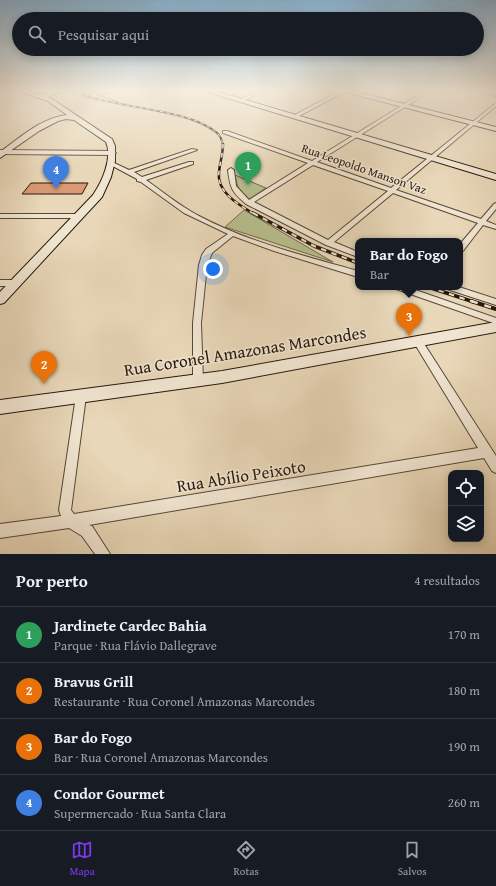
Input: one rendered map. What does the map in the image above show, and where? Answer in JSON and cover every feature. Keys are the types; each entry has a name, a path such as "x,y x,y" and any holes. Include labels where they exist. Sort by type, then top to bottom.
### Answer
{"main road":[{"path":"0,300 17,284 99,193 110,164 113,152 112,146 109,141 73,116"},
{"path":"293,116 496,177"},
{"path":"444,116 496,129"},
{"path":"2,153 46,123 64,118 76,118"},
{"name":"Rua Coronel Amazonas Marcondes","path":"0,407 198,381 496,327"}],"street":[{"path":"248,203 389,116"},
{"path":"329,243 482,116"},
{"name":"Rua Leopoldo Manson Vaz","path":"225,132 496,227"},
{"path":"128,172 194,150"},
{"path":"2,153 113,152"},
{"path":"139,180 191,163"},
{"path":"110,164 128,172 197,217 232,234 355,273"},
{"path":"231,170 234,186 239,196 248,203 329,243 355,254"},
{"path":"463,245 496,206"},
{"path":"0,216 79,216"},
{"path":"198,381 197,323 204,260 209,251 232,234"},
{"path":"0,283 17,284"},
{"path":"407,290 496,322"},
{"path":"459,290 496,302"},
{"path":"418,341 496,467"},
{"path":"81,396 65,510 70,521 87,531 103,554"},
{"name":"Rua Abílio Peixoto","path":"0,531 70,521 487,452"}],"green space":[{"path":"235,175 266,188 248,200 238,187"},
{"path":"244,210 333,262 225,227"}],"building":[{"path":"31,183 88,183 82,194 22,194"}],"railway":[{"path":"179,116 204,124 219,135 223,145"},
{"path":"223,145 219,172 221,186 230,197 254,214"},
{"path":"253,213 314,246 355,262"},
{"path":"437,290 474,302"},
{"path":"471,301 496,309"}],"place":[{"name":"Jardinete Cardec Bahia","path":"248,185"},
{"name":"Condor Gourmet","path":"56,189"},
{"name":"Bar do Fogo","path":"409,336"},
{"name":"Bravus Grill","path":"44,384"}]}
